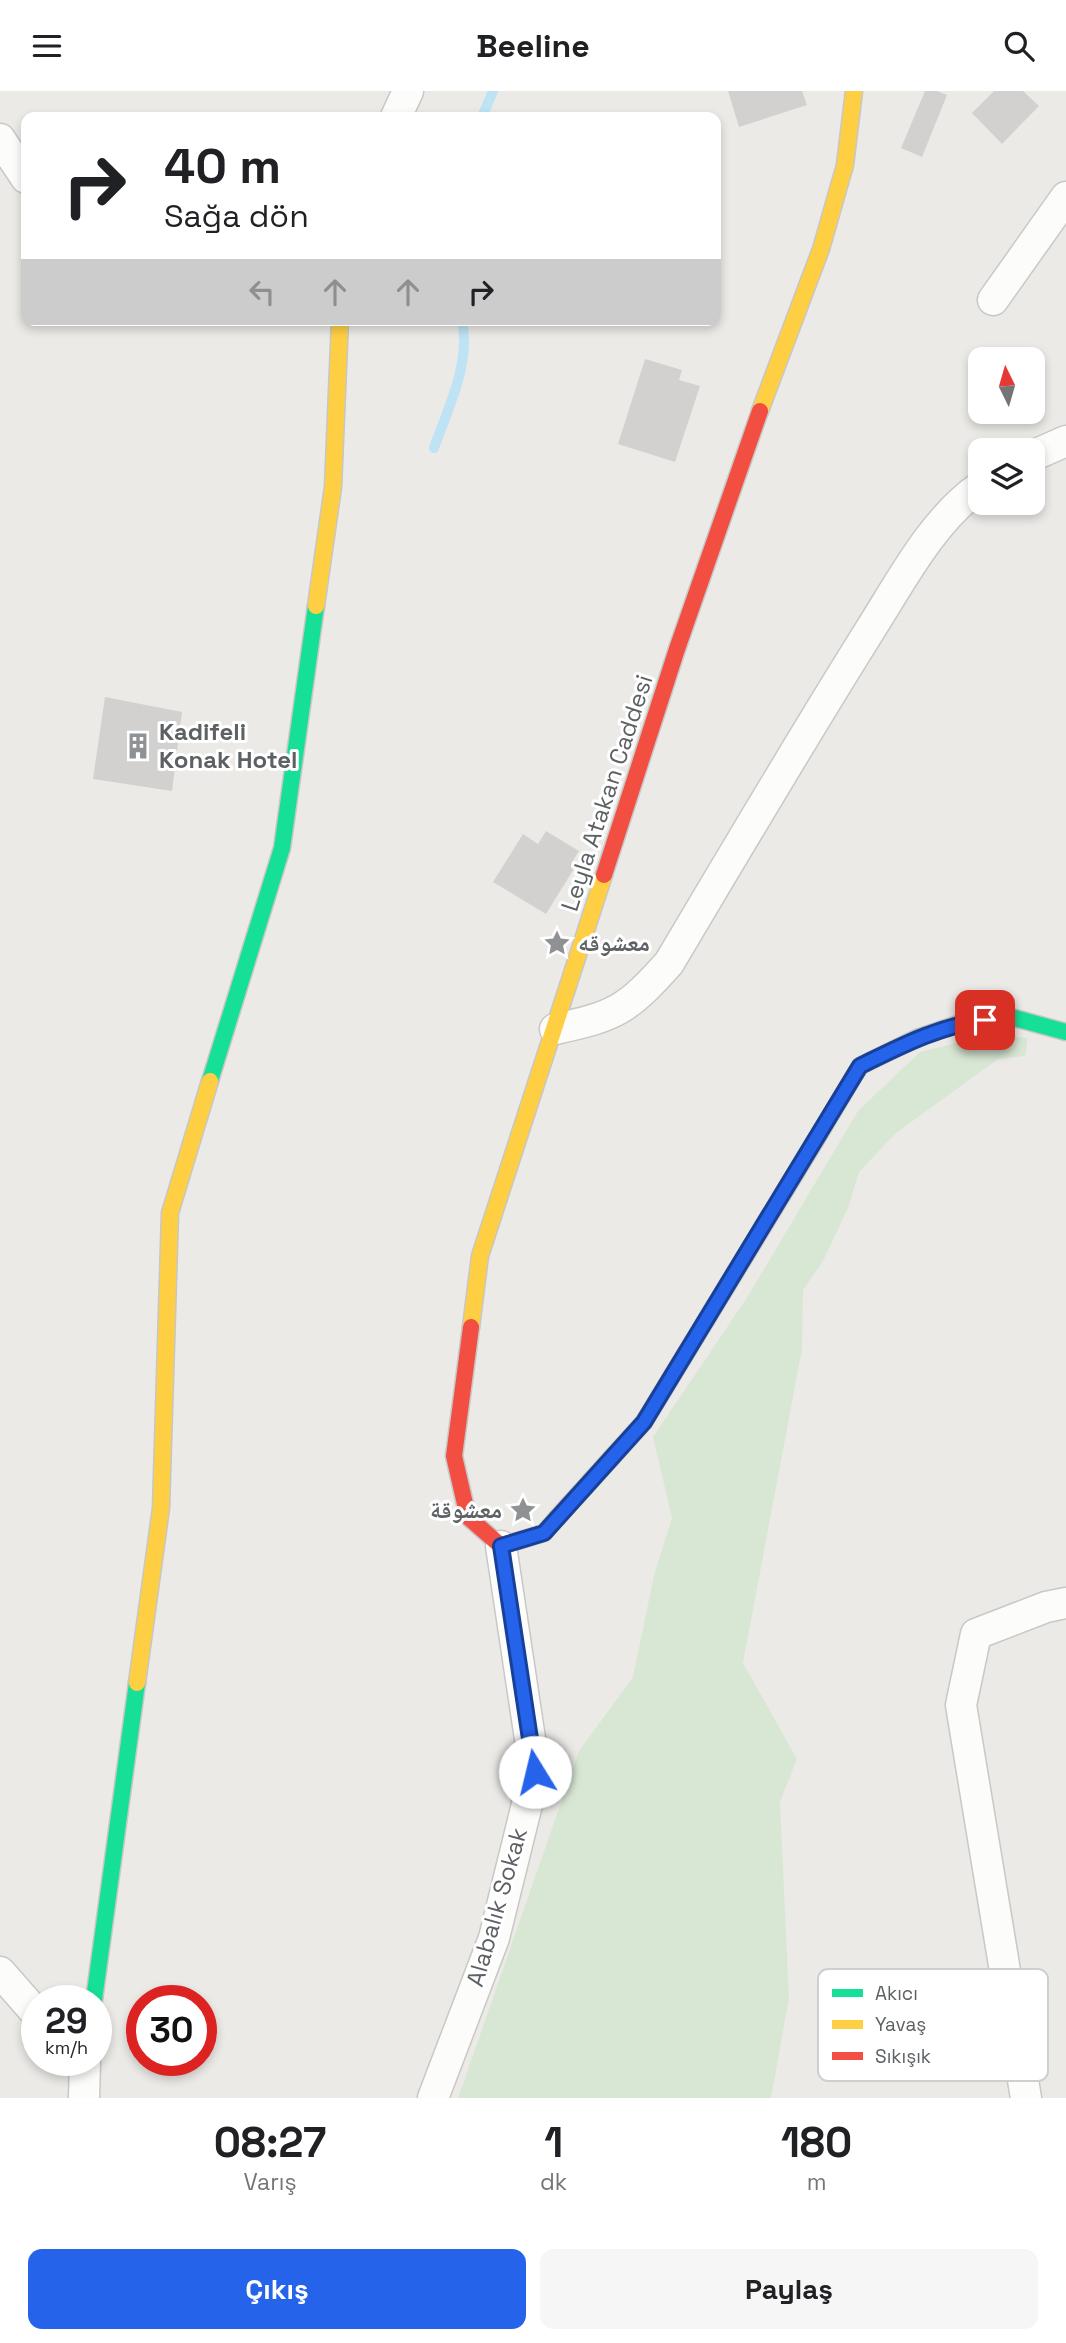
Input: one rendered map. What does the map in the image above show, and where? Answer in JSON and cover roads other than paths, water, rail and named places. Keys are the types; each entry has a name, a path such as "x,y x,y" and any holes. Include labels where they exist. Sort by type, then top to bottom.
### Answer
{"main road":[{"name":"Leyla Atakan Caddesi","path":"501,1546 468,1517 454,1456 480,1256 677,649 772,374 821,249 845,165 854,91"},
{"path":"96,1985 161,1509 170,1213 282,848 333,487 340,326"},
{"path":"501,1546 544,1533 644,1422 860,1066 917,1038 958,1024 1012,1017 1066,1032"}],"street":[{"path":"398,112 408,91"},
{"path":"0,139 21,170"},
{"path":"993,300 1066,197"},
{"path":"1045,450 1066,441"},
{"path":"555,1029 616,1013 640,996 668,963 818,712 900,584 938,527 968,498"},
{"name":"Alabalık Sokak","path":"433,2098 494,1938 535,1772 501,1546"},
{"path":"1005,1969 961,1705 976,1634 1066,1603"},
{"path":"0,1972 21,1996"},
{"path":"83,2076 84,2098"}],"waterway":[{"path":"484,112 493,91"},
{"path":"434,448 457,386 463,353 463,326"}],"place":[{"name":"Kadifeli Konak Hotel","path":"138,746"},
{"name":"معشوقه","path":"557,943"},
{"name":"معشوقة","path":"523,1510"}]}
